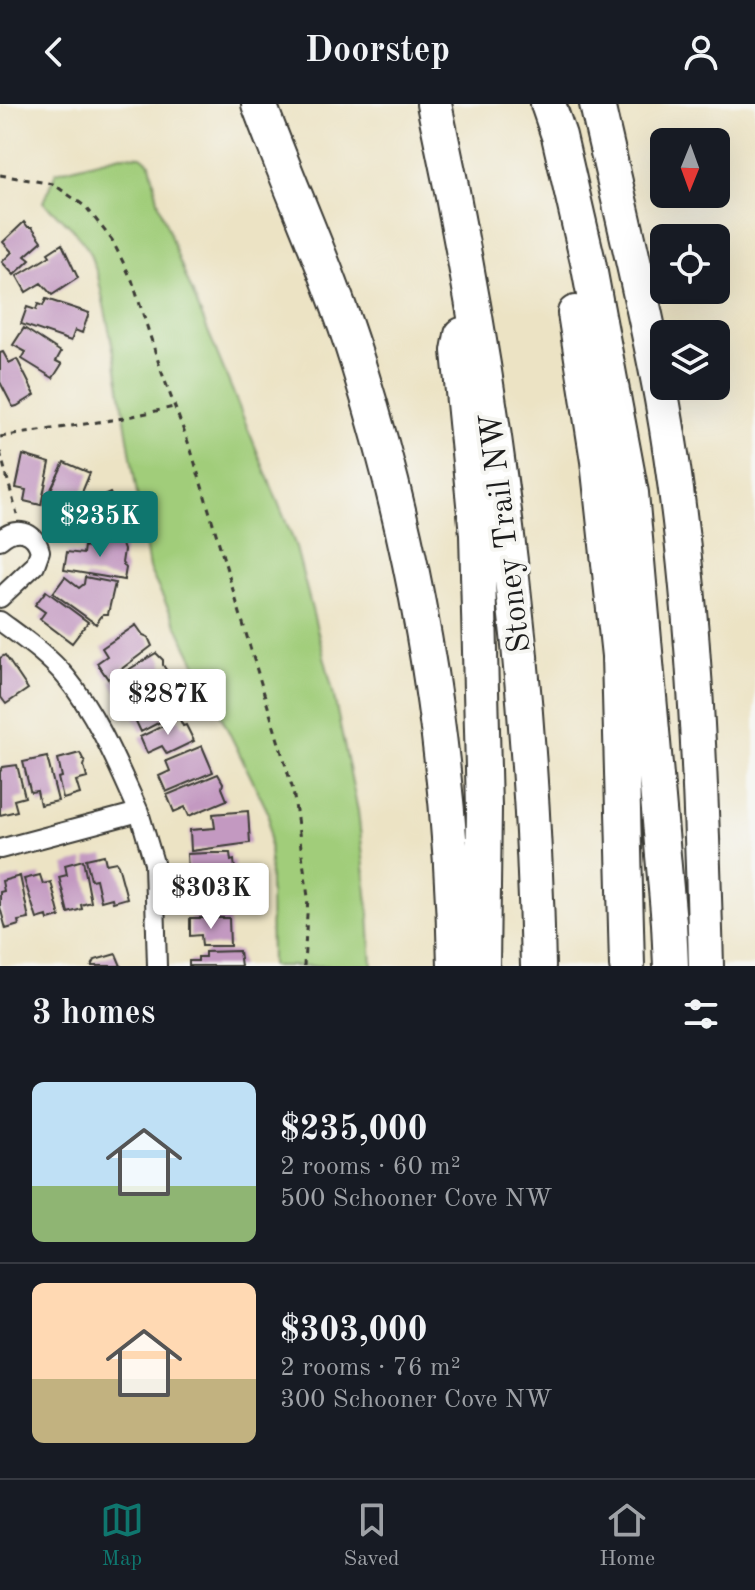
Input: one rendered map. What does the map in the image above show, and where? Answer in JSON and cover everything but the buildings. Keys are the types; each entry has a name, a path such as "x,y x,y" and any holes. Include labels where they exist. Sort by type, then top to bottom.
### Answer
{"highway":[{"path":"259,104 357,362 388,470 424,628 438,721 453,878 455,966"},
{"name":"Stoney Trail NW","path":"434,104 472,292 510,561 526,729 538,966"},
{"path":"536,104 569,272 610,557 619,656 627,966"},
{"path":"548,104 559,136 588,262 631,493 671,966"},
{"path":"597,104 662,402 683,552 701,780 706,966"},
{"path":"472,292 459,351 477,534 484,808 482,966"}],"street":[{"path":"0,540 10,532 29,533 38,544 39,559 0,598"},
{"path":"0,621 49,660 88,706 139,812 154,863 157,966"},
{"path":"0,849 139,812"}],"path":[{"path":"0,175 53,184 86,207 103,229 132,280 191,450 293,790 308,897 304,966"},
{"path":"0,437 124,418 175,406"},
{"path":"0,452 22,531"}],"green space":[{"path":"121,155 141,156 150,163 159,204 179,260 295,544 332,687 358,811 372,966 271,966 269,814 149,569 116,363 98,276 88,249 72,228 43,202 56,172"}]}
